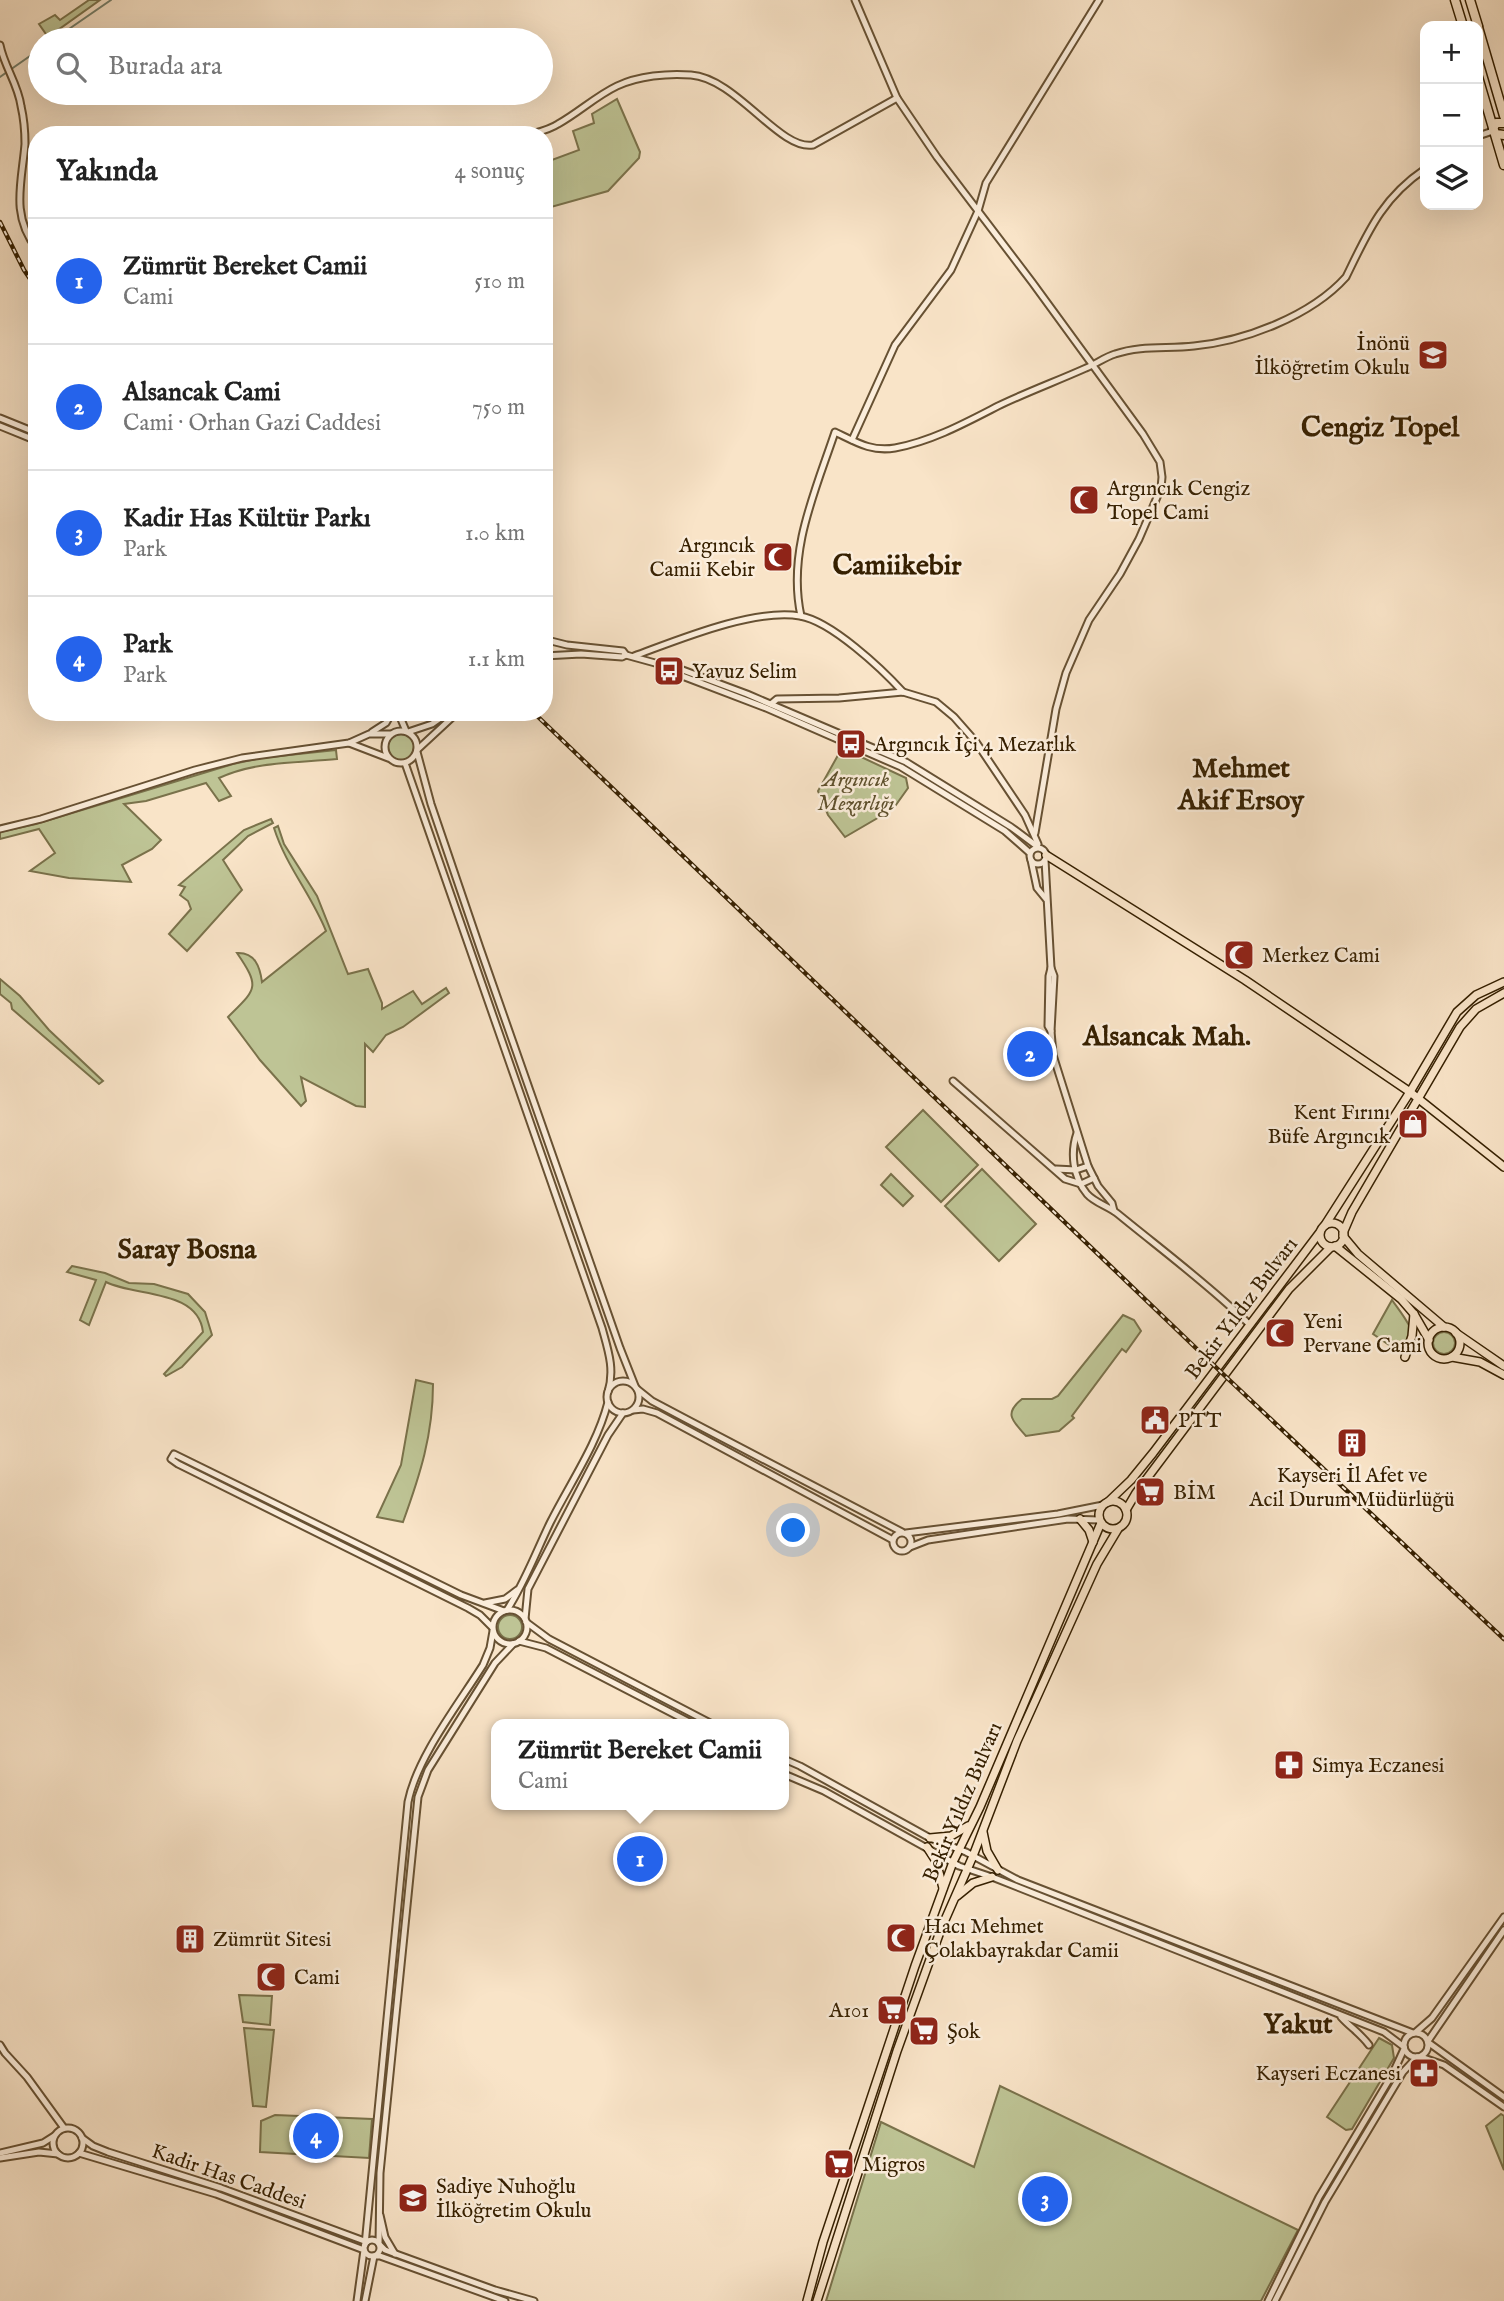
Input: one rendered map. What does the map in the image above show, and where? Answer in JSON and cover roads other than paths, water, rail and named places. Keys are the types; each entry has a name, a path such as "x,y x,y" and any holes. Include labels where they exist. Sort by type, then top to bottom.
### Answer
{"highway":[{"path":"1455,0 1461,21"},
{"path":"1470,0 1476,21"},
{"path":"1483,44 1504,116"},
{"path":"1480,84 1504,165"},
{"path":"1493,131 1496,123 1504,122"},
{"path":"1493,131 1504,135"}],"main road":[{"path":"1046,858 1245,980 1410,1092 1504,1167"},
{"name":"Bekir Yıldız Bulvarı","path":"1106,1503 1131,1480 1153,1453 1323,1228 1410,1092 1457,1012 1476,995 1504,982"},
{"path":"1333,1247 1342,1241 1352,1212 1467,1017 1487,1001 1504,993"},
{"path":"1429,1340 1414,1314 1401,1299 1333,1247 1322,1242 1323,1228 1336,1224 1357,1254 1444,1327 1504,1366"},
{"name":"Bekir Yıldız Bulvarı","path":"1126,1510 1289,1289 1333,1247"},
{"path":"1405,1357 1412,1336 1414,1314"},
{"path":"1444,1327 1434,1331 1429,1340 1434,1356 1480,1362 1504,1375"},
{"path":"1451,1357 1459,1346 1456,1333"},
{"path":"1118,1502 1126,1510 1126,1520 1118,1529 1108,1529 1100,1521 1100,1510 1106,1503 1118,1502"},
{"path":"1080,1519 1089,1530 1093,1543"},
{"name":"Bekir Yıldız Bulvarı","path":"807,2301 823,2242 915,1966 953,1862 1093,1543 1100,1521"},
{"name":"Bekir Yıldız Bulvarı","path":"817,2301 904,2031 956,1896 1017,1741 1092,1574 1118,1529"},
{"path":"930,1838 951,1836 971,1824"},
{"path":"956,1896 973,1883 995,1873 983,1831"},
{"path":"927,1847 936,1861 943,1893"}],"street":[{"path":"855,0 897,98 1156,453 1161,467 1162,483 1139,539 1110,591 1089,620 1066,673 1054,721 1035,834"},
{"path":"852,440 895,345 951,270 978,211 986,183 1099,0"},
{"path":"0,44 21,104 24,132 19,204 28,234"},
{"path":"553,127 610,90 642,78 684,75 710,80 736,95 791,140 805,146 813,145 897,98"},
{"path":"1483,134 1493,131"},
{"path":"801,616 796,579 802,533 835,432 878,449 916,443 967,423 1111,355 1139,348 1191,346 1228,340 1282,320 1308,308 1346,277 1385,204 1420,173"},
{"path":"0,418 28,429"},
{"path":"0,426 28,437"},
{"path":"553,656 581,654 622,657 733,623 801,616 824,627 856,649 903,692"},
{"path":"553,642 623,651 672,666 771,704 906,762 1044,850 1051,968 1054,976 1051,1031 1053,1055 1091,1172 1112,1203 1114,1211"},
{"path":"666,666 669,671 766,708 901,767 1005,831 1037,864 1046,858"},
{"path":"771,704 777,699 838,698 903,692 936,702 961,724 976,742 1035,834 1038,847 1031,857 1037,888 1047,901"},
{"path":"0,829 41,820 206,767 253,756 349,743 369,734 387,721"},
{"path":"390,721 391,734 385,747 390,759"},
{"path":"402,721 416,740 431,804 636,1387 639,1402 633,1410"},
{"path":"369,734 407,731 436,721"},
{"path":"349,743 405,763 449,721"},
{"path":"357,2301 366,2245 408,1802 412,1784 483,1665 490,1648 495,1618 505,1610 520,1588 550,1523 587,1456 601,1424 612,1378 602,1328 405,763"},
{"path":"953,1081 1065,1178 1080,1184"},
{"path":"1077,1133 1072,1147 1076,1173 1080,1184 1092,1198 1114,1211 1249,1324"},
{"path":"1056,1169 1076,1173 1091,1172"},
{"path":"1080,1184 1091,1172"},
{"path":"608,1392 620,1381 627,1381 652,1401 904,1533 911,1538 910,1547"},
{"path":"608,1402 614,1410 623,1413 633,1410 657,1413 893,1540"},
{"path":"365,2301 374,2256 380,2251 378,2201 418,1797 428,1769 495,1662 526,1633 528,1588 608,1435 623,1413"},
{"path":"683,1719 546,1648 502,1642 480,1615 468,1608 178,1464 172,1459 174,1454 461,1595 505,1610 517,1611 549,1639 702,1719"},
{"path":"1100,1521 1080,1519 928,1540 904,1551 894,1547 893,1540 896,1534 1058,1514 1106,1503"},
{"path":"481,1603 505,1599 520,1588"},
{"path":"789,1765 791,1762 800,1766 930,1838 973,1856 995,1873 1391,2035 1409,2055 1444,2065 1504,2107"},
{"path":"793,1779 800,1766"},
{"path":"789,1777 824,1791 968,1869 995,1873 1425,2036 1428,2042 1504,2096"},
{"path":"1268,2301 1319,2197 1392,2075 1406,2037 1432,2018 1504,1915"},
{"path":"1275,2301 1325,2202 1403,2072 1427,2051 1428,2042 1504,1932"},
{"path":"1339,2014 1369,2045"},
{"path":"0,2045 64,2128"},
{"path":"0,2153 43,2143 64,2128 73,2128 82,2138 83,2144 79,2153 67,2158 39,2152 0,2158"},
{"path":"54,2136 53,2146 58,2154"},
{"name":"Kadir Has Caddesi","path":"82,2138 108,2152 221,2188 366,2245"},
{"name":"Kadir Has Caddesi","path":"79,2153 216,2194 366,2245"},
{"path":"378,2201 384,2234 395,2254"},
{"path":"366,2245 374,2241 385,2254 505,2301"},
{"path":"366,2245 367,2254 395,2254 534,2301"}],"waterway":[{"path":"70,28 111,0"},
{"path":"0,77 28,57"}],"railway":[{"path":"0,222 28,276"},
{"path":"542,721 1224,1375 1504,1639"}],"place":[{"name":"İnönü İlköğretim Okulu","path":"1433,355"},
{"name":"Argıncık Cengiz Topel Cami","path":"1084,500"},
{"name":"Argıncık Camii Kebir","path":"778,557"},
{"name":"Yavuz Selim","path":"669,671"},
{"name":"Argıncık İçi 4 Mezarlık","path":"851,744"},
{"name":"Merkez Cami","path":"1239,955"},
{"name":"Alsancak Cami","path":"1030,1054"},
{"name":"Kent Fırını Büfe Argıncık","path":"1413,1124"},
{"name":"Yeni Pervane Cami","path":"1280,1333"},
{"name":"PTT","path":"1155,1420"},
{"name":"Kayseri İl Afet ve Acil Durum Müdürlüğü","path":"1352,1443"},
{"name":"BİM","path":"1150,1492"},
{"name":"Simya Eczanesi","path":"1289,1765"},
{"name":"Zümrüt Bereket Camii","path":"640,1859"},
{"name":"Hacı Mehmet Çolakbayrakdar Camii","path":"901,1938"},
{"name":"Zümrüt Sitesi","path":"190,1939"},
{"name":"Cami","path":"271,1977"},
{"name":"A101","path":"892,2010"},
{"name":"Şok","path":"924,2031"},
{"name":"Kayseri Eczanesi","path":"1424,2073"},
{"name":"Park","path":"316,2136"},
{"name":"Migros","path":"839,2164"},
{"name":"Sadiye Nuhoğlu İlköğretim Okulu","path":"413,2198"},
{"name":"Kadir Has Kültür Parkı","path":"1045,2199"}],"district":[{"name":"Cengiz Topel","path":"1380,426"},
{"name":"Camiikebir","path":"897,564"},
{"name":"Mehmet Akif Ersoy","path":"1241,783"},
{"name":"Alsancak Mah.","path":"1167,1035"},
{"name":"Saray Bosna","path":"187,1248"},
{"name":"Yakut","path":"1298,2023"}],"park label":[{"name":"Argıncık Mezarlığı","path":"856,791"}]}
